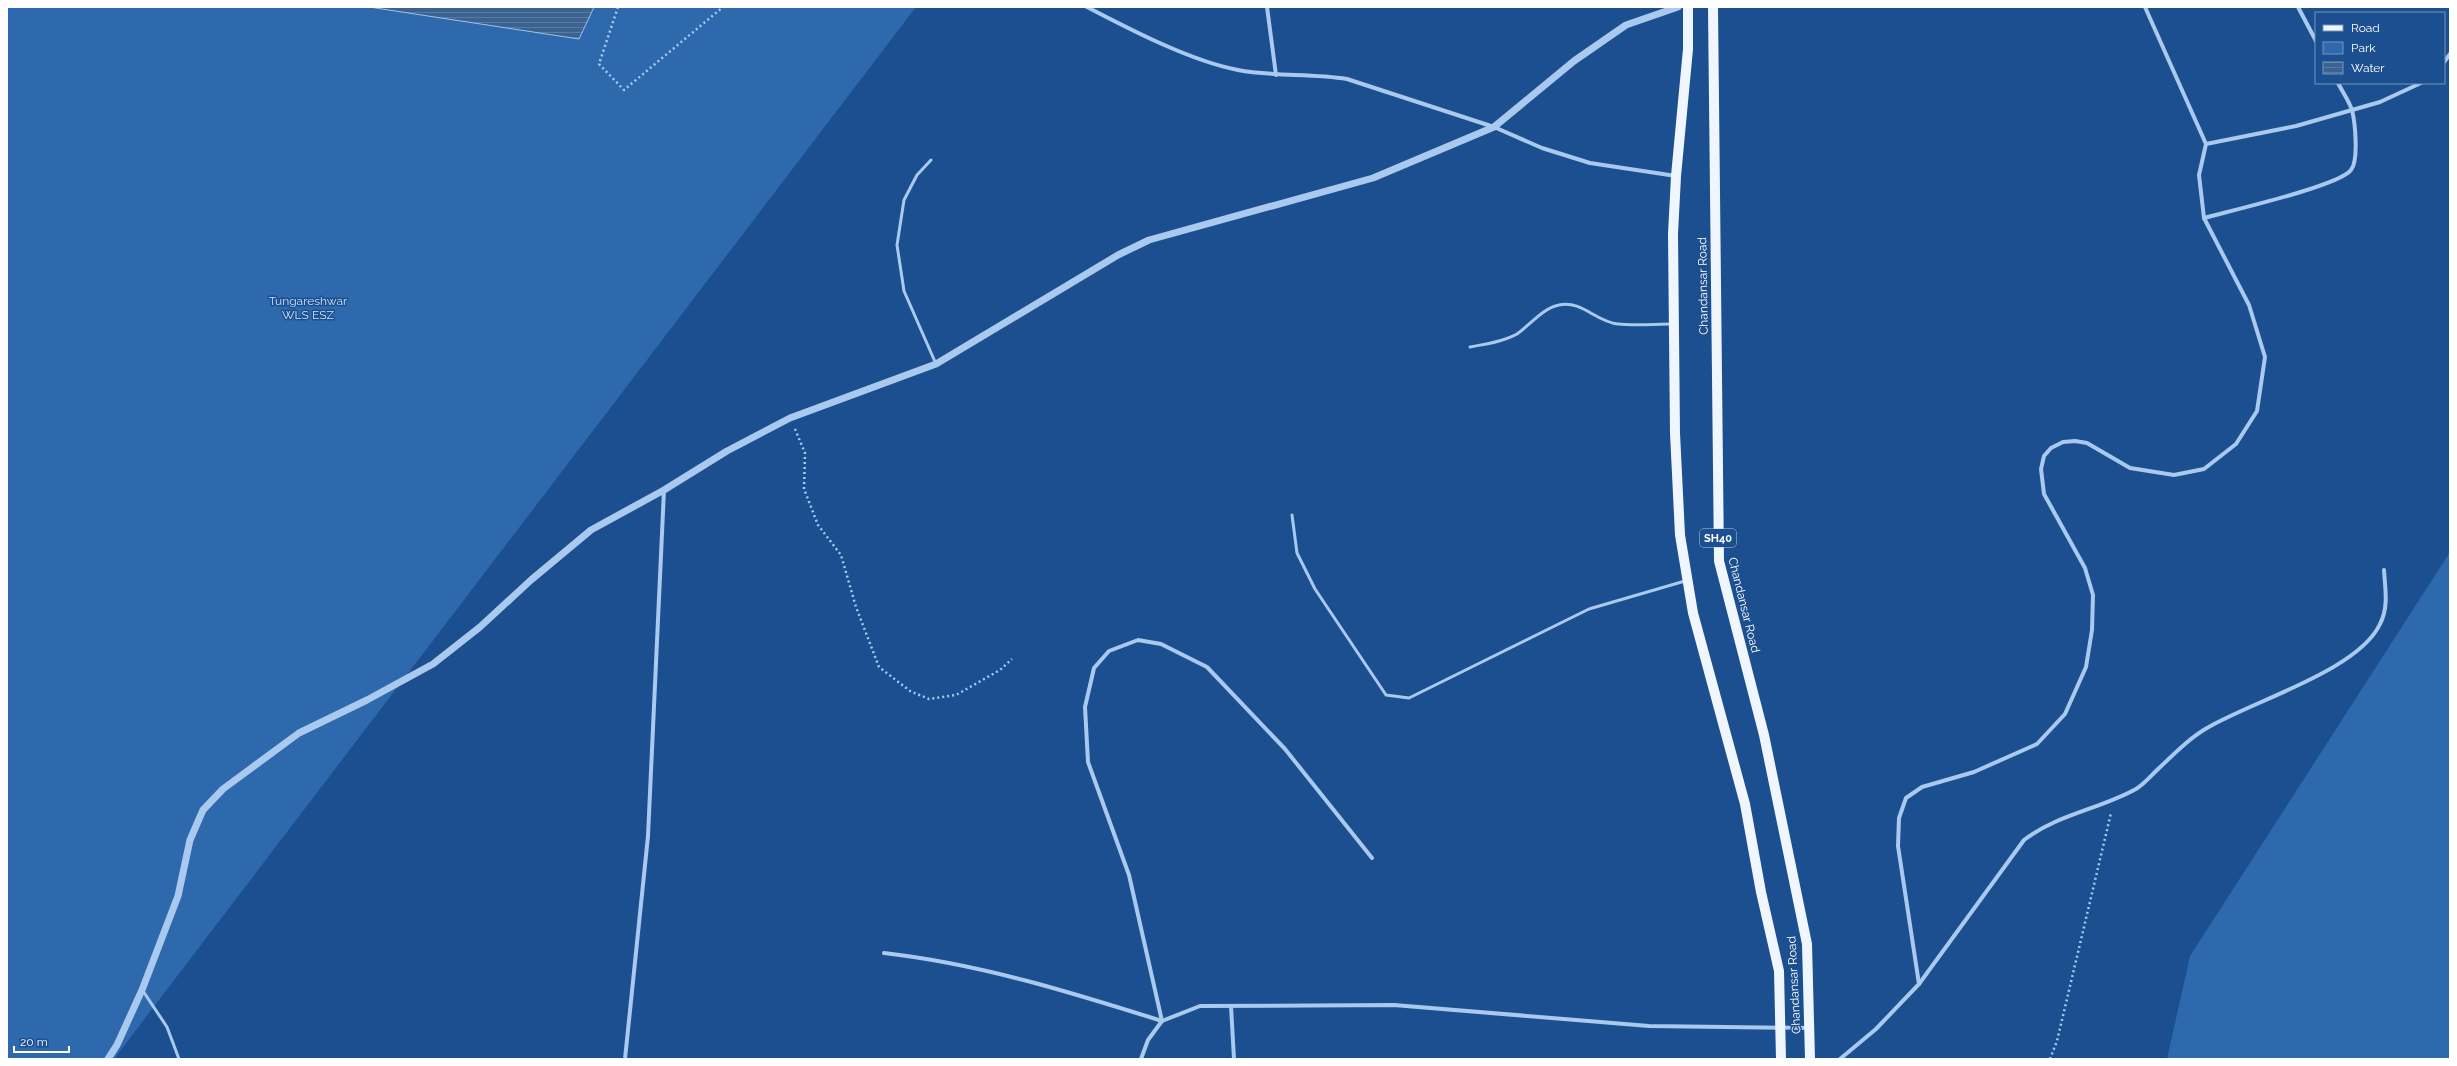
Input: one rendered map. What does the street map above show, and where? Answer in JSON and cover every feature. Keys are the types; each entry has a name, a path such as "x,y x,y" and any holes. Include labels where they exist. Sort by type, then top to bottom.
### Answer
{"main road":[{"path":"1688,7 1688,49 1676,176 1672,324 1680,535 1693,613 1745,804 1761,892 1779,971 1781,1059"},
{"name":"Chandansar Road","path":"1713,7 1719,561 1764,735 1807,944 1810,1059"}],"street":[{"path":"1088,7 1204,61 1238,70 1276,75 1325,76 1347,79 1494,127 1542,148 1590,163 1676,176"},
{"path":"1267,7 1276,75"},
{"path":"108,1059 117,1045 142,990 178,896 190,840 203,810 223,789 299,733 367,700 433,664 480,627 531,580 591,530 664,490 727,451 790,418 936,364 1118,255 1149,240 1372,178 1494,127 1574,61 1626,25 1678,7"},
{"path":"1919,984 1898,846 1899,818 1906,798 1922,787 1974,772 2037,744 2065,714 2086,667 2092,630 2093,594 2085,568 2044,494 2041,469 2044,456 2051,448 2057,445 2075,441 2086,444 2130,468 2174,475 2204,469 2236,444 2257,410 2264,357 2249,305 2204,218 2199,174 2206,144 2146,7"},
{"path":"2298,7 2315,39"},
{"path":"2204,218 2291,195 2345,176 2352,169 2356,154 2352,110 2339,84"},
{"path":"2206,144 2296,126 2380,102 2419,84"},
{"path":"625,1059 648,836 664,490"},
{"path":"1840,1059 1876,1029 1919,984 2024,840 2039,828 2114,800 2138,788 2205,729 2235,712 2319,676 2364,645 2380,624 2386,603 2384,570"},
{"path":"1162,1021 1129,875 1088,762 1085,707 1094,668 1109,651 1138,640 1162,644 1207,667 1285,748 1372,858"},
{"path":"884,953 933,958 1048,985 1162,1021"},
{"path":"1141,1059 1148,1040 1162,1021 1200,1006 1394,1005 1650,1026 1780,1029 1810,1028"},
{"path":"1231,1006 1234,1059"}],"lane":[{"path":"931,160 917,175 904,200 897,245 904,291 936,364"},
{"path":"1470,347 1501,340 1516,334 1543,313 1557,305 1568,303 1584,308 1599,320 1617,324 1672,324"},
{"path":"1292,515 1297,553 1315,589 1386,695 1398,698 1410,698 1589,609 1687,580"},
{"path":"142,990 167,1027 179,1059"}],"path":[{"path":"618,7 599,64 624,90 723,7"},
{"path":"790,418 804,453 804,489 818,525 841,555 856,607 879,666 910,691 929,699 956,695 1000,670 1012,659"},
{"path":"2050,1059 2057,1040 2114,800"}],"green space":[{"name":"Tungareshwar WLS ESZ","path":"7,7 916,7 114,1059 7,1059"},
{"path":"2450,552 2450,1059 2167,1059 2190,956"}],"water":[{"path":"369,7 594,7 579,39"}]}
